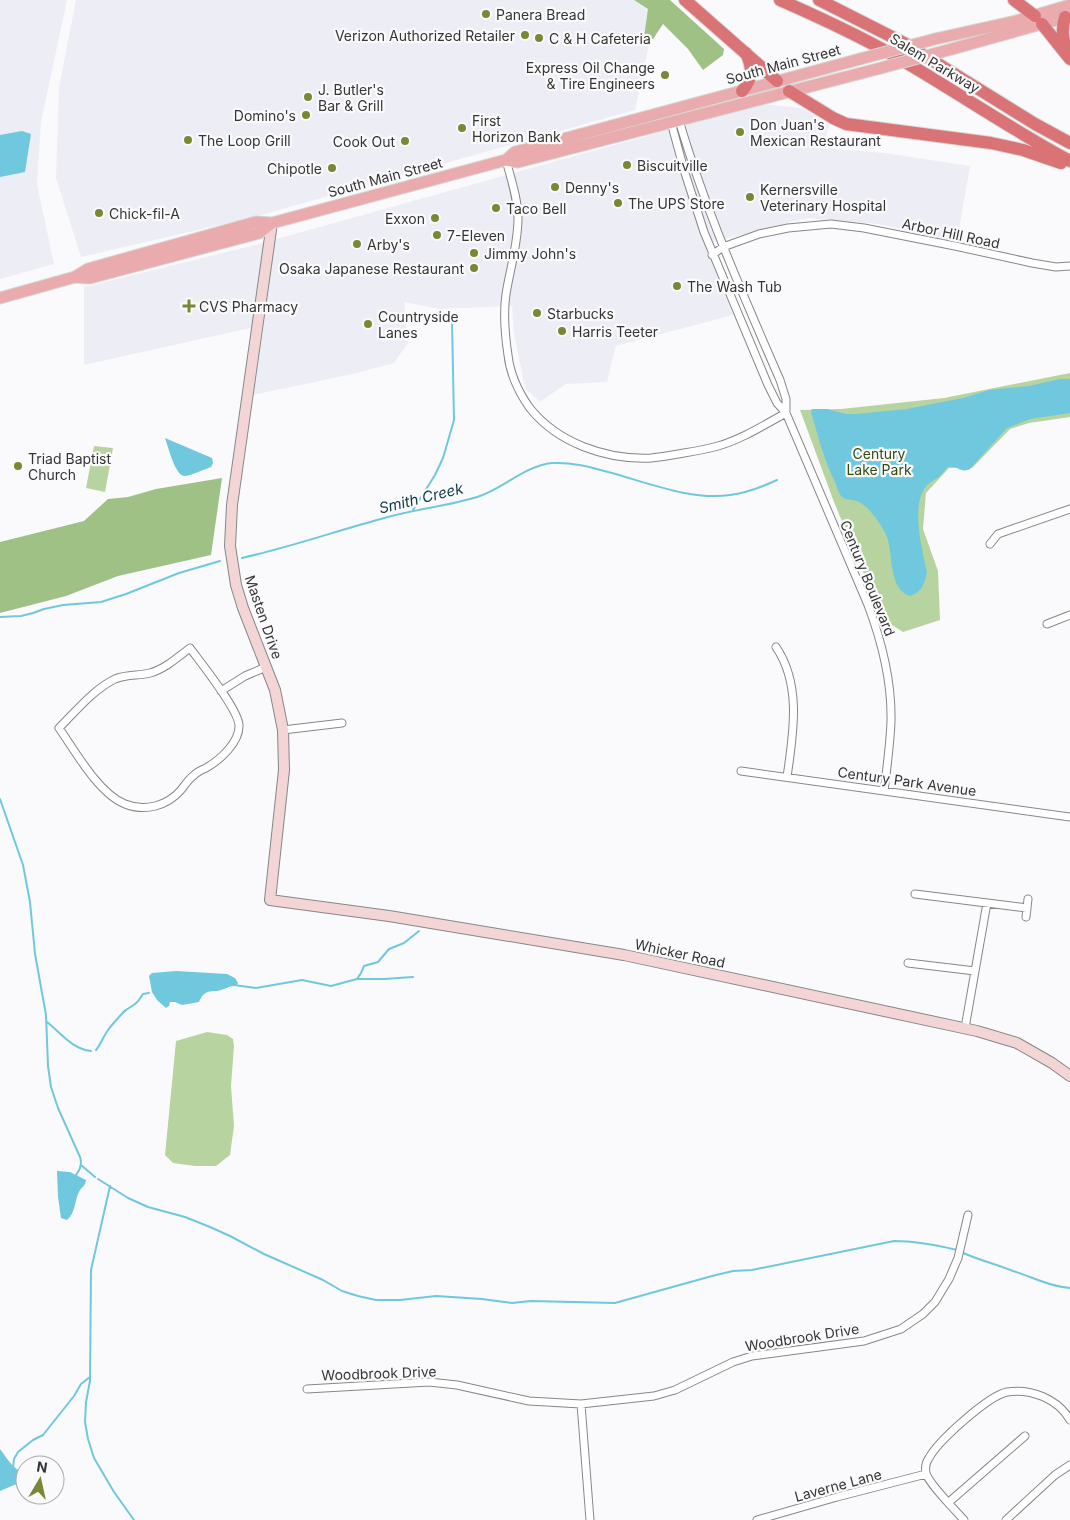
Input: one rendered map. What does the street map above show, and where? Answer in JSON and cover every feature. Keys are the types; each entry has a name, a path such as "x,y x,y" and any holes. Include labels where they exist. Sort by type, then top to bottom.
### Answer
{"highway":[{"path":"685,0 777,81"},
{"name":"Salem Parkway","path":"780,0 838,26 898,58 1027,137 1070,161"},
{"name":"Salem Parkway","path":"819,0 906,44 1035,124 1070,143"},
{"path":"1014,0 1038,20 1069,58"},
{"path":"1068,17 1062,28 1062,37 1069,58"},
{"path":"742,91 749,81 752,71 746,53"},
{"path":"789,92 846,124 991,143 1023,150 1070,167"}],"main road":[{"name":"South Main Street","path":"0,298 75,277 88,268 256,222 272,224 506,160 518,162 952,49 1038,20 1070,5"},
{"name":"South Main Street","path":"506,160 515,152 935,39 1038,20 1068,17"},
{"path":"777,81 789,92"}],"street":[{"name":"Century Boulevard","path":"675,121 723,247 769,355 786,400 786,413"},
{"name":"Century Boulevard","path":"675,121 684,170 712,255 777,403 786,413 868,605 879,637 887,670 891,711 884,791"},
{"path":"506,160 516,200 518,219 505,304 508,355 511,372 520,391 532,411 548,427 566,439 585,447 619,455 651,458 708,449 724,444 742,437 786,413"},
{"path":"684,170 694,167"},
{"name":"Masten Drive","path":"270,900 284,770 283,730 278,703 239,596 232,560 230,532 232,505 272,224"},
{"name":"Arbor Hill Road","path":"712,255 723,247 759,234 788,228 840,225 951,245 1032,263 1056,267 1070,266"},
{"path":"756,358 769,355"},
{"path":"990,544 998,534 1070,509"},
{"path":"1047,624 1070,615"},
{"path":"776,646 788,673 794,710 793,733 786,777"},
{"path":"190,648 221,691 236,713 239,727 236,739 215,761 189,779 175,796 160,805 152,807 143,808 127,805 111,796 95,779 59,728 97,692 113,680 153,672 190,648"},
{"path":"221,691 245,676 266,667"},
{"path":"283,730 342,723"},
{"name":"Century Park Avenue","path":"741,771 1070,817"},
{"path":"915,894 1027,908"},
{"path":"1026,917 1028,899"},
{"name":"Whicker Road","path":"270,900 389,916 624,956 965,1028 1017,1043 1052,1063 1070,1076"},
{"path":"965,1028 987,902"},
{"path":"908,963 975,971"},
{"name":"Woodbrook Drive","path":"307,1389 428,1382 457,1385 529,1401 581,1404 654,1396 676,1390 733,1362 752,1356 864,1341 901,1329 923,1314 935,1302 949,1279 958,1258 968,1215"},
{"path":"964,1520 932,1484 926,1474 926,1464 929,1457 939,1444 989,1401 1006,1393 1018,1391 1035,1393 1051,1400 1066,1412 1070,1420"},
{"path":"581,1404 590,1520"},
{"path":"949,1502 1025,1436"},
{"path":"1006,1520 1055,1475 1070,1465"},
{"name":"Laverne Lane","path":"757,1520 926,1474"}],"shaded area":[{"path":"0,0 67,0 41,122 37,184 54,264 0,279"},
{"path":"76,0 650,0 658,2 635,110 254,217 81,257 56,178 59,87"},
{"path":"762,104 802,108 829,125 823,148 885,153 970,166 957,241 878,224 807,218 705,244 733,315 616,346 607,382 566,384 540,402 525,388 514,333 512,306 440,309 404,302 408,343 394,363 353,374 253,395 264,325 84,365 84,287 251,246"}],"green space":[{"path":"634,0 670,0 724,49 723,55 703,70 688,49 663,24 653,39 644,37 648,9"},
{"name":"Century Lake Park","path":"1070,373 1070,417 1029,423 1010,429 972,468 949,468 926,493 923,529 938,571 940,620 903,632 889,623 869,586 834,502 800,410 841,409 944,398"},
{"path":"94,446 113,448 105,492 86,488"},
{"path":"222,478 211,555 118,576 66,596 0,613 0,542 84,521 108,499 128,497 156,489"},
{"path":"207,1032 227,1035 233,1039 231,1086 234,1126 230,1155 216,1166 173,1163 165,1155 176,1041"}],"water":[{"path":"22,131 31,134 25,172 0,177 0,135"},
{"name":"Century Lake Park","path":"1060,379 1070,379 1070,413 1030,419 1007,428 970,469 964,470 951,466 948,467 925,488 921,496 918,517 920,541 927,572 922,587 917,592 910,596 903,592 894,578 888,542 881,526 871,512 863,505 857,501 845,499 839,493 822,448 811,412 812,409 827,409 846,414 857,414 907,409 963,398 989,390 1029,386"},
{"path":"165,438 212,458 213,463 211,467 184,476 175,466"},
{"path":"176,971 227,974 235,978 238,983 236,986 207,992 199,1002 182,1005 170,1002 166,1008 157,1000 152,992 149,976 152,973"},
{"path":"57,1171 70,1172 86,1180 78,1194 72,1214 67,1220 61,1218"},
{"path":"0,1449 15,1467 15,1485 0,1491"}],"waterway":[{"path":"413,510 435,475 443,458 454,420 452,321"},
{"name":"Smith Creek","path":"242,558 388,517 477,497 496,489 532,468 552,463 567,463 588,467 669,490 700,495 736,494 777,480"},
{"name":"Smith Creek","path":"0,617 21,616 63,605 101,602 179,573 220,561"},
{"path":"0,799 23,865 30,902 35,954 46,1015 48,1066 51,1087 58,1108 80,1157 81,1162 76,1175"},
{"path":"234,985 256,988 302,980 331,986 357,979 364,966 378,962 389,949 404,943 419,931"},
{"path":"358,979 413,977"},
{"path":"96,1050 108,1030 120,1016 137,1002 143,994 149,993"},
{"path":"47,1022 72,1044 91,1051"},
{"path":"81,1165 95,1177"},
{"path":"98,1179 128,1198 148,1207 185,1217 210,1227 264,1254 323,1280 342,1291 376,1300 400,1300 436,1296 512,1303 531,1301 615,1303 733,1271 752,1270 894,1241 926,1244 957,1250"},
{"path":"110,1186 91,1270 90,1381 85,1422 94,1458 114,1492 134,1520"},
{"path":"961,1252 1049,1284 1070,1288"},
{"path":"13,1468 14,1459 18,1452 43,1435 74,1396 81,1384 90,1377"}],"place":[{"name":"Panera Bread","path":"486,14"},
{"name":"Verizon Authorized Retailer","path":"525,35"},
{"name":"C & H Cafeteria","path":"539,38"},
{"name":"Express Oil Change & Tire Engineers","path":"665,75"},
{"name":"J. Butler's Bar & Grill","path":"308,97"},
{"name":"Domino's","path":"306,115"},
{"name":"First Horizon Bank","path":"462,128"},
{"name":"Don Juan's Mexican Restaurant","path":"740,132"},
{"name":"The Loop Grill","path":"188,140"},
{"name":"Cook Out","path":"405,141"},
{"name":"Biscuitville","path":"627,165"},
{"name":"Chipotle","path":"332,168"},
{"name":"Denny's","path":"555,187"},
{"name":"Kernersville Veterinary Hospital","path":"750,197"},
{"name":"The UPS Store","path":"618,203"},
{"name":"Taco Bell","path":"496,208"},
{"name":"Chick-fil-A","path":"99,213"},
{"name":"Exxon","path":"435,218"},
{"name":"7-Eleven","path":"437,235"},
{"name":"Arby's","path":"357,244"},
{"name":"Jimmy John's","path":"474,253"},
{"name":"Osaka Japanese Restaurant","path":"474,268"},
{"name":"The Wash Tub","path":"677,286"},
{"name":"CVS Pharmacy","path":"189,306"},
{"name":"Starbucks","path":"537,313"},
{"name":"Countryside Lanes","path":"368,324"},
{"name":"Harris Teeter","path":"562,331"},
{"name":"Triad Baptist Church","path":"18,466"}]}
